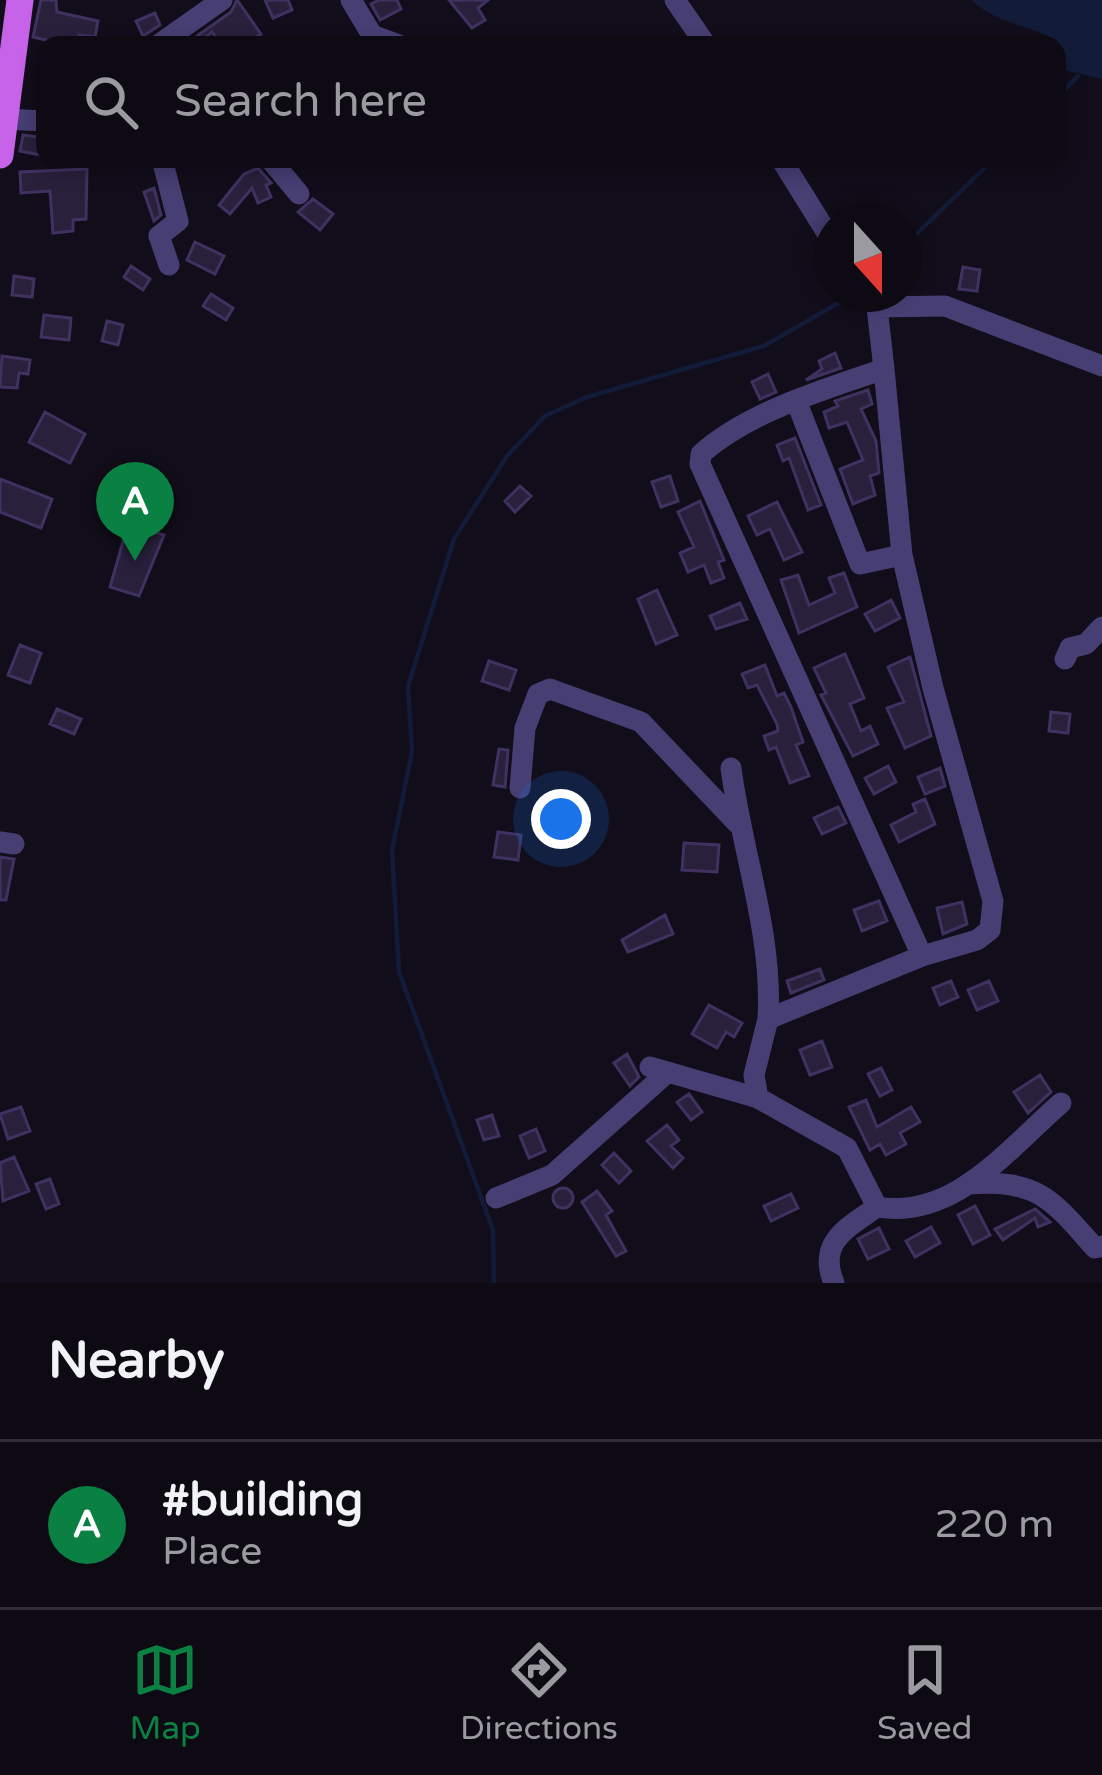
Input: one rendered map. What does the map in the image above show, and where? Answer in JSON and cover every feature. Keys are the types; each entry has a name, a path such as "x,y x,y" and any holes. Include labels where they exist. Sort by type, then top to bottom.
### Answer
{"main road":[{"path":"0,155 5,71 20,0"}],"street":[{"path":"190,36 222,0"},
{"path":"351,0 375,36"},
{"path":"675,0 700,36"},
{"path":"3,115 36,120"},
{"path":"164,168 178,221 160,236 169,265"},
{"path":"278,168 298,194"},
{"path":"787,168 814,212"},
{"path":"922,305 945,307 1102,366"},
{"path":"768,1019 922,956 977,940 990,930 993,901 933,688 902,555 874,312"},
{"path":"884,369 712,443 700,454 700,464 922,956"},
{"path":"796,403 860,563 902,555"},
{"path":"1065,659 1070,648 1086,644 1102,627"},
{"path":"520,788 525,728 538,694 550,689 641,722 738,824"},
{"path":"731,768 738,824 769,945 768,1019 754,1075 758,1097"},
{"path":"496,1198 552,1175 659,1070 758,1097 847,1148 877,1207"},
{"path":"834,1283 827,1267 829,1246 837,1234 877,1207 898,1210 940,1202 969,1184 1061,1103"},
{"path":"969,1184 1033,1188 1049,1196 1095,1248 1102,1246"}],"water":[{"path":"972,0 1102,0 1102,79 1066,70 1066,36 1046,36"}],"building":[{"path":"41,0 56,0 57,12 98,21 95,36 33,37"},
{"path":"237,0 261,34 197,36 231,12"},
{"path":"265,0 288,0 292,10 273,18"},
{"path":"397,0 401,9 380,20 371,4"},
{"path":"449,0 488,0 478,8 485,20 472,28"},
{"path":"155,13 160,25 143,36 136,21"},
{"path":"23,135 36,137 36,154 20,151"},
{"path":"258,168 271,183 266,185 271,197 258,203 252,188 230,214 219,205 244,174"},
{"path":"87,169 86,219 73,220 73,231 53,233 50,191 21,193 20,172"},
{"path":"154,188 161,215 154,221 144,192"},
{"path":"313,199 333,214 320,230 298,212"},
{"path":"195,242 224,256 215,274 187,260"},
{"path":"131,266 150,279 143,290 124,277"},
{"path":"963,267 980,270 977,291 959,289"},
{"path":"14,276 34,279 32,297 12,295"},
{"path":"211,294 233,308 226,320 203,306"},
{"path":"44,315 71,318 69,340 41,337"},
{"path":"107,321 123,325 118,345 102,341"},
{"path":"835,353 841,368 806,380 822,369 819,361"},
{"path":"2,356 30,360 28,374 19,373 17,388 0,387"},
{"path":"768,374 776,392 760,399 752,382"},
{"path":"868,390 872,404 861,409 876,441 879,473 870,476 875,495 853,504 840,469 863,460 847,422 829,428 824,412 838,406 835,401"},
{"path":"45,412 85,434 70,463 29,442"},
{"path":"795,438 821,505 808,510 789,458 783,461 777,445"},
{"path":"670,476 678,501 661,507 652,482"},
{"path":"0,479 52,499 41,528 0,512"},
{"path":"520,486 531,496 515,512 505,501"},
{"path":"700,501 724,560 718,562 724,578 711,583 704,565 688,572 680,553 694,547 678,512"},
{"path":"777,502 802,552 784,560 770,529 757,535 748,516"},
{"path":"128,524 164,535 139,596 110,587"},
{"path":"844,573 857,607 799,633 781,580 798,575 809,605 835,593 829,578"},
{"path":"657,590 677,635 656,644 638,599"},
{"path":"891,600 900,618 875,631 865,614"},
{"path":"740,603 747,619 716,629 710,616"},
{"path":"20,645 41,653 30,683 8,675"},
{"path":"845,654 864,698 850,704 861,731 870,726 878,744 853,756 821,695 826,693 814,668"},
{"path":"910,657 931,736 905,748 887,708 904,702 888,667"},
{"path":"489,661 516,670 509,690 482,681"},
{"path":"765,665 777,696 784,693 791,707 803,742 796,745 809,776 790,783 776,747 769,750 764,736 778,731 777,724 757,685 748,688 742,674"},
{"path":"57,709 81,719 74,734 50,724"},
{"path":"1051,712 1070,714 1068,733 1049,731"},
{"path":"499,749 508,750 505,787 493,785"},
{"path":"888,766 896,782 874,794 865,778"},
{"path":"940,768 945,786 925,794 918,777"},
{"path":"925,799 935,824 899,842 891,825 916,812 913,804"},
{"path":"838,807 846,823 822,834 814,818"},
{"path":"498,832 521,835 518,860 494,857"},
{"path":"684,843 719,845 717,872 682,870"},
{"path":"0,857 14,859 6,900 0,900"},
{"path":"879,901 887,921 862,931 854,910"},
{"path":"962,902 967,924 943,934 937,908"},
{"path":"665,915 673,934 628,952 622,940"},
{"path":"820,969 824,980 791,993 787,981"},
{"path":"951,981 958,997 940,1005 933,988"},
{"path":"989,981 998,1001 977,1010 968,990"},
{"path":"709,1005 742,1023 734,1037 726,1032 717,1048 692,1034"},
{"path":"822,1041 832,1067 810,1075 800,1050"},
{"path":"627,1054 639,1077 630,1086 614,1063"},
{"path":"881,1068 892,1090 880,1096 868,1074"},
{"path":"1040,1075 1051,1092 1028,1113 1014,1092"},
{"path":"689,1094 702,1112 691,1120 677,1102"},
{"path":"866,1100 877,1127 911,1107 920,1122 900,1133 906,1144 886,1155 880,1144 870,1150 849,1107"},
{"path":"21,1107 30,1131 8,1139 0,1114"},
{"path":"492,1115 499,1136 484,1140 477,1120"},
{"path":"667,1125 679,1140 671,1146 683,1158 673,1168 647,1141"},
{"path":"536,1129 545,1151 529,1158 520,1136"},
{"path":"614,1153 631,1171 619,1183 602,1165"},
{"path":"14,1157 29,1191 3,1201 0,1163"},
{"path":"50,1179 59,1204 46,1209 36,1184"},
{"path":"563,1188 573,1198 563,1208 553,1198"},
{"path":"597,1191 612,1211 606,1215 626,1251 616,1256 582,1202"},
{"path":"791,1194 798,1208 771,1221 764,1206"},
{"path":"975,1206 990,1235 973,1244 958,1215"},
{"path":"1035,1209 1050,1222 1038,1227 1035,1218 1003,1240 995,1229"},
{"path":"931,1227 940,1243 915,1257 906,1241"},
{"path":"879,1228 889,1249 868,1259 858,1239"}],"waterway":[{"path":"1066,88 1078,76"},
{"path":"922,229 985,168"},
{"path":"494,1283 493,1230 399,972 392,850 412,752 408,686 454,539 507,456 545,416 587,397 764,346 823,312"}],"place":[{"name":"#building","path":"135,561"}]}
